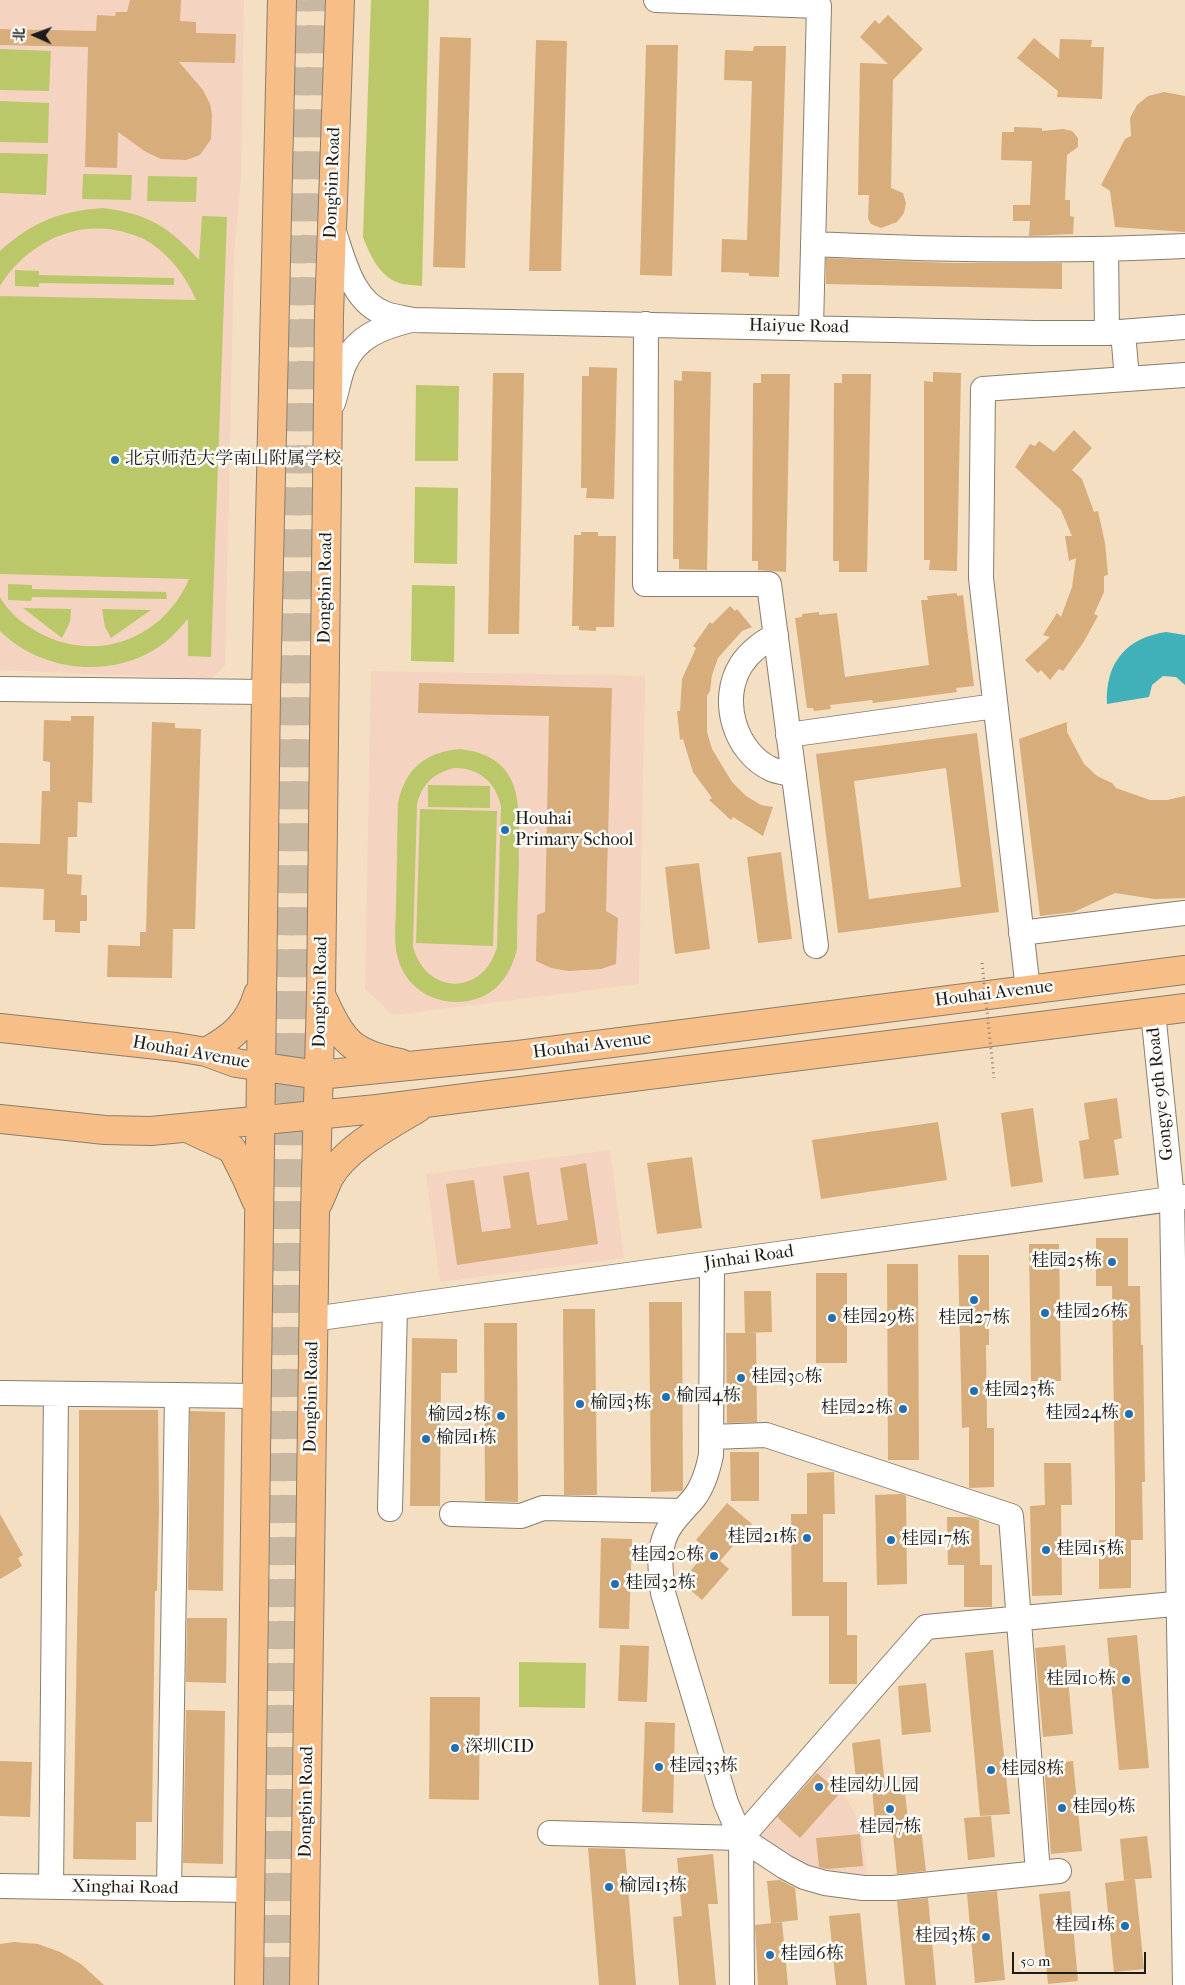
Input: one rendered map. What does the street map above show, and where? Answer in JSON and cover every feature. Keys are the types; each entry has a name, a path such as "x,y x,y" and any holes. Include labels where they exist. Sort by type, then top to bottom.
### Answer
{"main road":[{"path":"249,1985 266,692 282,0"},
{"name":"Dongbin Road","path":"304,1985 315,1212 322,996 331,223 340,0"},
{"name":"Houhai Avenue","path":"0,1028 176,1047 206,1052 236,1063 319,1075 518,1055 1185,970"},
{"path":"206,1052 228,1040 241,1027 254,1008 262,982"},
{"path":"322,996 337,1028 352,1045 374,1058 413,1066"},
{"name":"Houhai Avenue","path":"0,1119 105,1130 151,1131 187,1128 426,1103 1185,1008"},
{"path":"315,1212 330,1177 353,1151 391,1124 426,1103"},
{"path":"187,1128 232,1150 248,1179 260,1210"}],"street":[{"path":"656,0 819,6 811,327"},
{"path":"331,223 351,278 367,302 373,308 386,314 413,320"},
{"path":"813,244 982,250 1185,246"},
{"path":"1106,249 1115,333 1127,380"},
{"path":"328,423 344,365 355,347 367,336 386,326 413,320"},
{"name":"Haiyue Road","path":"413,320 1035,333 1115,333 1185,327"},
{"path":"646,324 645,584 769,584 816,946"},
{"path":"1028,990 980,578 983,389 1185,375"},
{"path":"776,635 755,648 740,666 732,688 731,712 738,735 752,755 771,769 794,776"},
{"path":"0,689 266,692"},
{"path":"788,735 995,706"},
{"path":"1021,933 1185,913"},
{"name":"Gongye 9th Road","path":"1154,1012 1178,1198 1185,1985"},
{"name":"Jinhai Road","path":"314,1319 1178,1198"},
{"path":"712,1264 711,1455 708,1470 695,1496 670,1526 664,1539 661,1555 664,1594 726,1803 741,1838 742,1985"},
{"path":"390,1509 394,1308"},
{"path":"0,1393 258,1396"},
{"path":"51,1886 56,1394"},
{"path":"169,1889 177,1395"},
{"path":"550,1833 741,1838 784,1867 804,1877 847,1887 893,1888 1048,1872 1018,1618 1011,1516 766,1435 712,1437"},
{"path":"452,1514 521,1516 544,1508 682,1512"},
{"path":"741,1838 926,1627 1182,1603"},
{"name":"Xinghai Road","path":"0,1886 249,1890"}],"path":[{"path":"982,963 994,1078"}],"shaded area":[{"name":"北京师范大学南山附属学校","path":"0,0 244,0 241,175 234,254 225,665 212,679 0,670"},
{"name":"Houhai Primary School","path":"371,671 645,676 639,984 393,1015 365,989"},
{"path":"610,1150 624,1258 440,1282 426,1174"},
{"name":"桂园幼儿园","path":"824,1756 862,1827 867,1874 845,1876 815,1872 755,1834"}],"green space":[{"path":"371,0 429,0 422,286 407,285 392,280 376,264 363,237"},
{"path":"0,49 51,51 49,91 0,90"},
{"path":"0,101 49,103 48,143 0,142"},
{"path":"0,153 48,154 46,195 0,193"},
{"path":"83,174 132,175 131,200 82,199"},
{"path":"148,176 197,177 196,202 147,201"},
{"path":"103,208 146,218 168,231 199,260 202,216 227,217 211,657 188,656 188,619 168,640 154,650 135,659 115,665 94,667 53,662 16,644 0,631 0,597 7,608 21,621 36,631 58,641 81,646 103,646 125,641 144,631 162,618 177,600 189,579 0,574 0,296 196,300 178,269 160,250 139,237 106,229 70,232 53,238 23,258 0,286 0,251 12,241 35,225 60,215"},
{"path":"15,270 39,271 39,275 174,278 174,285 39,283 39,287 15,286"},
{"path":"416,385 459,386 458,461 415,461"},
{"path":"415,487 458,488 457,564 414,563"},
{"path":"8,584 32,585 32,589 166,592 167,599 32,597 31,601 8,600"},
{"path":"412,585 455,586 454,662 411,661"},
{"path":"23,608 71,609 70,622 62,638"},
{"path":"102,609 151,610 111,638 105,627"},
{"path":"460,749 482,754 497,763 508,774 515,789 518,805 519,861 517,949 515,957 508,973 498,986 484,996 464,1002 439,1000 428,996 410,981 398,959 395,932 398,803 401,791 411,772 418,764 427,758","holes":["454,768 471,770 485,778 495,790 501,806 497,947 490,963 480,975 467,982 454,984 441,981 429,974 419,962 413,946 417,804 422,791 435,776"]},
{"path":"428,785 490,786 490,808 428,807"},
{"path":"420,809 497,811 493,946 416,943"},
{"path":"519,1662 586,1663 585,1708 519,1707"}],"water":[{"path":"1166,632 1185,635 1185,685 1176,677 1163,676 1152,685 1149,697 1107,704 1107,689 1110,676 1114,665 1121,655 1140,640"}],"building":[{"path":"130,0 181,0 180,21 196,22 196,33 236,34 235,63 179,62 203,90 210,104 212,114 211,139 200,155 186,160 161,159 146,152 118,132 117,168 85,167 88,47 0,45 0,29 96,31 97,15 115,16 116,12 127,12"},
{"path":"888,15 923,49 893,80 891,188 903,193 906,203 904,213 897,222 881,228 871,224 868,218 869,195 858,195 860,63 888,64 860,37 875,20 879,24"},
{"path":"440,37 471,38 465,268 433,267"},
{"path":"1034,38 1059,59 1060,39 1092,40 1091,47 1104,47 1102,99 1057,97 1058,91 1017,58"},
{"path":"536,40 567,41 561,271 529,271"},
{"path":"646,45 678,45 672,276 640,275"},
{"path":"754,46 786,46 779,277 749,276 749,273 721,272 722,239 747,240 752,81 724,80 725,50 753,51"},
{"path":"1164,92 1185,96 1185,232 1115,227 1110,191 1101,185 1125,139 1131,136 1130,118 1137,105 1148,96"},
{"path":"1014,127 1042,128 1042,131 1063,129 1072,131 1078,138 1078,147 1067,155 1065,200 1070,200 1070,216 1074,217 1073,234 1029,236 1030,221 1013,221 1013,205 1030,205 1032,161 1001,160 1002,132 1014,132"},
{"path":"826,258 952,263 1062,263 1062,289 826,284"},
{"path":"589,367 617,368 614,499 586,498 587,488 581,488 582,376 589,376"},
{"path":"682,371 711,372 707,570 679,569 679,559 673,559 674,380 682,381"},
{"path":"933,372 961,373 957,571 929,570 930,560 924,560 924,381 933,382"},
{"path":"493,373 524,373 519,634 488,634"},
{"path":"761,374 790,374 786,572 758,570 758,561 752,561 753,383 761,383"},
{"path":"842,374 871,374 867,572 839,572 839,561 833,561 834,383 842,383"},
{"path":"1074,430 1092,448 1072,470 1082,479 1094,512 1098,511 1105,543 1108,575 1104,576 1104,592 1094,614 1098,616 1083,643 1063,671 1059,669 1050,680 1041,670 1038,673 1025,660 1050,637 1043,635 1057,613 1061,617 1072,587 1076,558 1069,561 1065,536 1072,536 1061,510 1015,467 1030,444 1035,446 1039,441 1054,452"},
{"path":"581,532 598,532 598,536 616,536 614,627 596,627 596,631 579,630 579,626 572,626 574,535 581,535"},
{"path":"957,593 957,596 963,595 974,686 956,688 957,692 873,703 872,700 830,705 831,709 814,711 813,708 807,708 795,618 802,617 802,614 819,612 819,615 837,613 845,677 929,665 921,600 928,600 927,596"},
{"path":"730,606 735,611 737,609 752,627 742,631 718,658 707,696 707,732 712,749 732,782 746,796 761,805 773,807 763,836 733,817 731,820 709,800 712,798 693,772 683,739 680,740 677,711 680,711 682,679 696,648 693,646 710,622 712,624"},
{"path":"419,683 612,688 606,911 618,918 616,964 601,969 568,971 551,968 536,961 537,915 545,912 549,716 418,713"},
{"path":"71,716 94,716 92,803 78,802 77,837 68,837 67,874 82,875 81,895 87,895 87,921 80,921 80,933 55,932 55,920 43,920 44,889 0,887 0,843 40,844 42,791 50,791 50,762 43,761 44,720 71,721"},
{"path":"152,722 175,723 175,728 201,729 195,929 173,929 172,978 107,977 108,945 140,946 140,932 146,932"},
{"path":"1067,722 1067,732 1084,764 1097,776 1112,783 1116,788 1150,800 1167,800 1185,796 1185,898 1154,899 1115,893 1074,912 1040,916 1019,739"},
{"path":"977,733 999,912 838,933 816,754","holes":["946,768 961,887 869,899 854,781"]},
{"path":"781,852 792,939 758,943 747,857"},
{"path":"699,863 710,949 675,954 665,867"},
{"path":"1117,1098 1122,1138 1114,1140 1119,1175 1084,1179 1079,1141 1089,1139 1084,1103"},
{"path":"1033,1108 1043,1182 1011,1187 1001,1113"},
{"path":"938,1122 947,1180 821,1199 812,1140"},
{"path":"692,1157 702,1228 657,1234 647,1163"},
{"path":"586,1163 598,1244 457,1265 446,1184 474,1180 482,1232 511,1228 503,1176 529,1172 537,1225 568,1220 560,1168"},
{"path":"1096,1238 1128,1238 1128,1286 1140,1286 1145,1482 1142,1482 1143,1540 1131,1540 1131,1588 1099,1589 1099,1540 1115,1540 1115,1486 1112,1286 1096,1286"},
{"name":"桂园26栋","path":"1029,1244 1059,1244 1061,1381 1031,1381"},
{"path":"958,1255 989,1255 989,1345 986,1345 987,1428 994,1428 994,1487 969,1488 969,1427 962,1428"},
{"path":"887,1264 918,1264 919,1460 888,1460"},
{"name":"桂园29栋","path":"816,1273 847,1273 847,1363 816,1363"},
{"path":"744,1291 771,1291 772,1332 745,1333"},
{"name":"榆园4栋","path":"649,1302 682,1302 682,1491 651,1492"},
{"name":"榆园3栋","path":"563,1309 595,1309 597,1495 564,1495"},
{"name":"榆园2栋","path":"484,1323 517,1323 518,1502 485,1501"},
{"name":"桂园30栋","path":"726,1333 756,1333 757,1422 727,1423"},
{"name":"榆园1栋","path":"412,1338 457,1339 457,1373 441,1373 440,1506 410,1506"},
{"path":"79,1410 158,1410 159,1511 157,1591 155,1591 152,1822 136,1822 136,1860 73,1859 79,1524"},
{"path":"190,1411 225,1412 223,1591 188,1590"},
{"path":"730,1452 759,1452 759,1501 731,1501"},
{"name":"桂园15栋","path":"1044,1463 1071,1463 1072,1505 1061,1505 1062,1595 1032,1596 1030,1506 1045,1505"},
{"path":"834,1472 835,1514 823,1514 823,1582 847,1582 847,1635 857,1635 857,1684 829,1684 829,1616 792,1616 791,1514 807,1514 807,1473"},
{"name":"桂园17栋","path":"902,1494 906,1496 907,1584 877,1585 875,1495"},
{"name":"桂园20栋","path":"727,1503 752,1524 720,1561 729,1569 702,1600 681,1582 708,1550 696,1540"},
{"path":"0,1514 23,1555 18,1558 22,1566 0,1579"},
{"path":"947,1517 970,1517 979,1520 980,1565 992,1565 992,1607 964,1607 964,1565 948,1565"},
{"name":"桂园32栋","path":"601,1538 632,1539 629,1629 599,1628"},
{"path":"187,1618 227,1618 226,1683 186,1682"},
{"name":"桂园10栋","path":"1137,1635 1149,1768 1119,1770 1107,1638"},
{"name":"桂园32栋","path":"620,1645 649,1646 647,1702 618,1701"},
{"path":"1065,1645 1073,1734 1043,1737 1035,1648"},
{"path":"993,1650 1010,1814 980,1816 965,1653"},
{"path":"926,1683 931,1732 902,1735 898,1686"},
{"name":"深圳CID","path":"430,1697 480,1697 479,1800 429,1799"},
{"path":"186,1710 225,1711 223,1864 183,1863"},
{"name":"桂园33栋","path":"645,1722 675,1723 673,1813 642,1812"},
{"name":"桂园7栋","path":"880,1739 885,1786 904,1784 909,1830 921,1828 926,1871 897,1874 893,1834 876,1835 872,1787 857,1789 852,1743"},
{"path":"0,1761 32,1762 30,1817 0,1816"},
{"name":"桂园9栋","path":"1073,1761 1082,1851 1051,1854 1044,1764"},
{"path":"817,1773 840,1793 800,1838 777,1817"},
{"path":"991,1816 995,1857 968,1860 964,1818"},
{"path":"860,1834 863,1866 827,1869 819,1867 816,1838"},
{"path":"1147,1836 1152,1878 1124,1880 1120,1839"},
{"name":"榆园13栋","path":"588,1848 625,1849 636,1985 599,1985"},
{"path":"713,1854 718,1904 708,1904 716,1985 679,1985 673,1917 682,1916 677,1858"},
{"name":"桂园1栋","path":"1135,1879 1144,1969 1114,1972 1105,1883"},
{"path":"780,1880 795,1888 798,1920 771,1923 767,1881"},
{"name":"桂园3栋","path":"997,1891 1005,1980 975,1983 967,1894"},
{"path":"1070,1891 1078,1981 1048,1984 1039,1894"},
{"path":"928,1898 936,1985 905,1985 897,1901"},
{"path":"860,1913 867,1985 836,1985 829,1916"},
{"path":"782,1922 788,1985 758,1985 755,1925"},
{"path":"14,1942 38,1944 60,1952 81,1964 104,1985 0,1985 0,1944"}],"tunnel":[{"path":"265,1985 271,1631 273,1290 297,0"},
{"path":"286,1985 312,362 322,0"}],"place":[{"name":"北京师范大学南山附属学校","path":"115,460"},
{"name":"Houhai Primary School","path":"505,830"},
{"name":"桂园25栋","path":"1112,1262"},
{"name":"桂园27栋","path":"974,1300"},
{"name":"桂园26栋","path":"1045,1313"},
{"name":"桂园29栋","path":"832,1318"},
{"name":"桂园30栋","path":"741,1378"},
{"name":"桂园23栋","path":"974,1391"},
{"name":"榆园4栋","path":"666,1397"},
{"name":"榆园3栋","path":"580,1404"},
{"name":"桂园22栋","path":"903,1409"},
{"name":"桂园24栋","path":"1129,1414"},
{"name":"榆园2栋","path":"501,1416"},
{"name":"榆园1栋","path":"426,1439"},
{"name":"桂园21栋","path":"807,1538"},
{"name":"桂园17栋","path":"891,1540"},
{"name":"桂园15栋","path":"1046,1550"},
{"name":"桂园20栋","path":"714,1556"},
{"name":"桂园32栋","path":"615,1584"},
{"name":"桂园10栋","path":"1126,1680"},
{"name":"深圳CID","path":"455,1748"},
{"name":"桂园33栋","path":"659,1767"},
{"name":"桂园8栋","path":"991,1770"},
{"name":"桂园幼儿园","path":"819,1787"},
{"name":"桂园9栋","path":"1062,1808"},
{"name":"桂园7栋","path":"890,1809"},
{"name":"榆园13栋","path":"609,1887"},
{"name":"桂园1栋","path":"1125,1926"},
{"name":"桂园3栋","path":"986,1937"},
{"name":"桂园6栋","path":"770,1955"}]}
